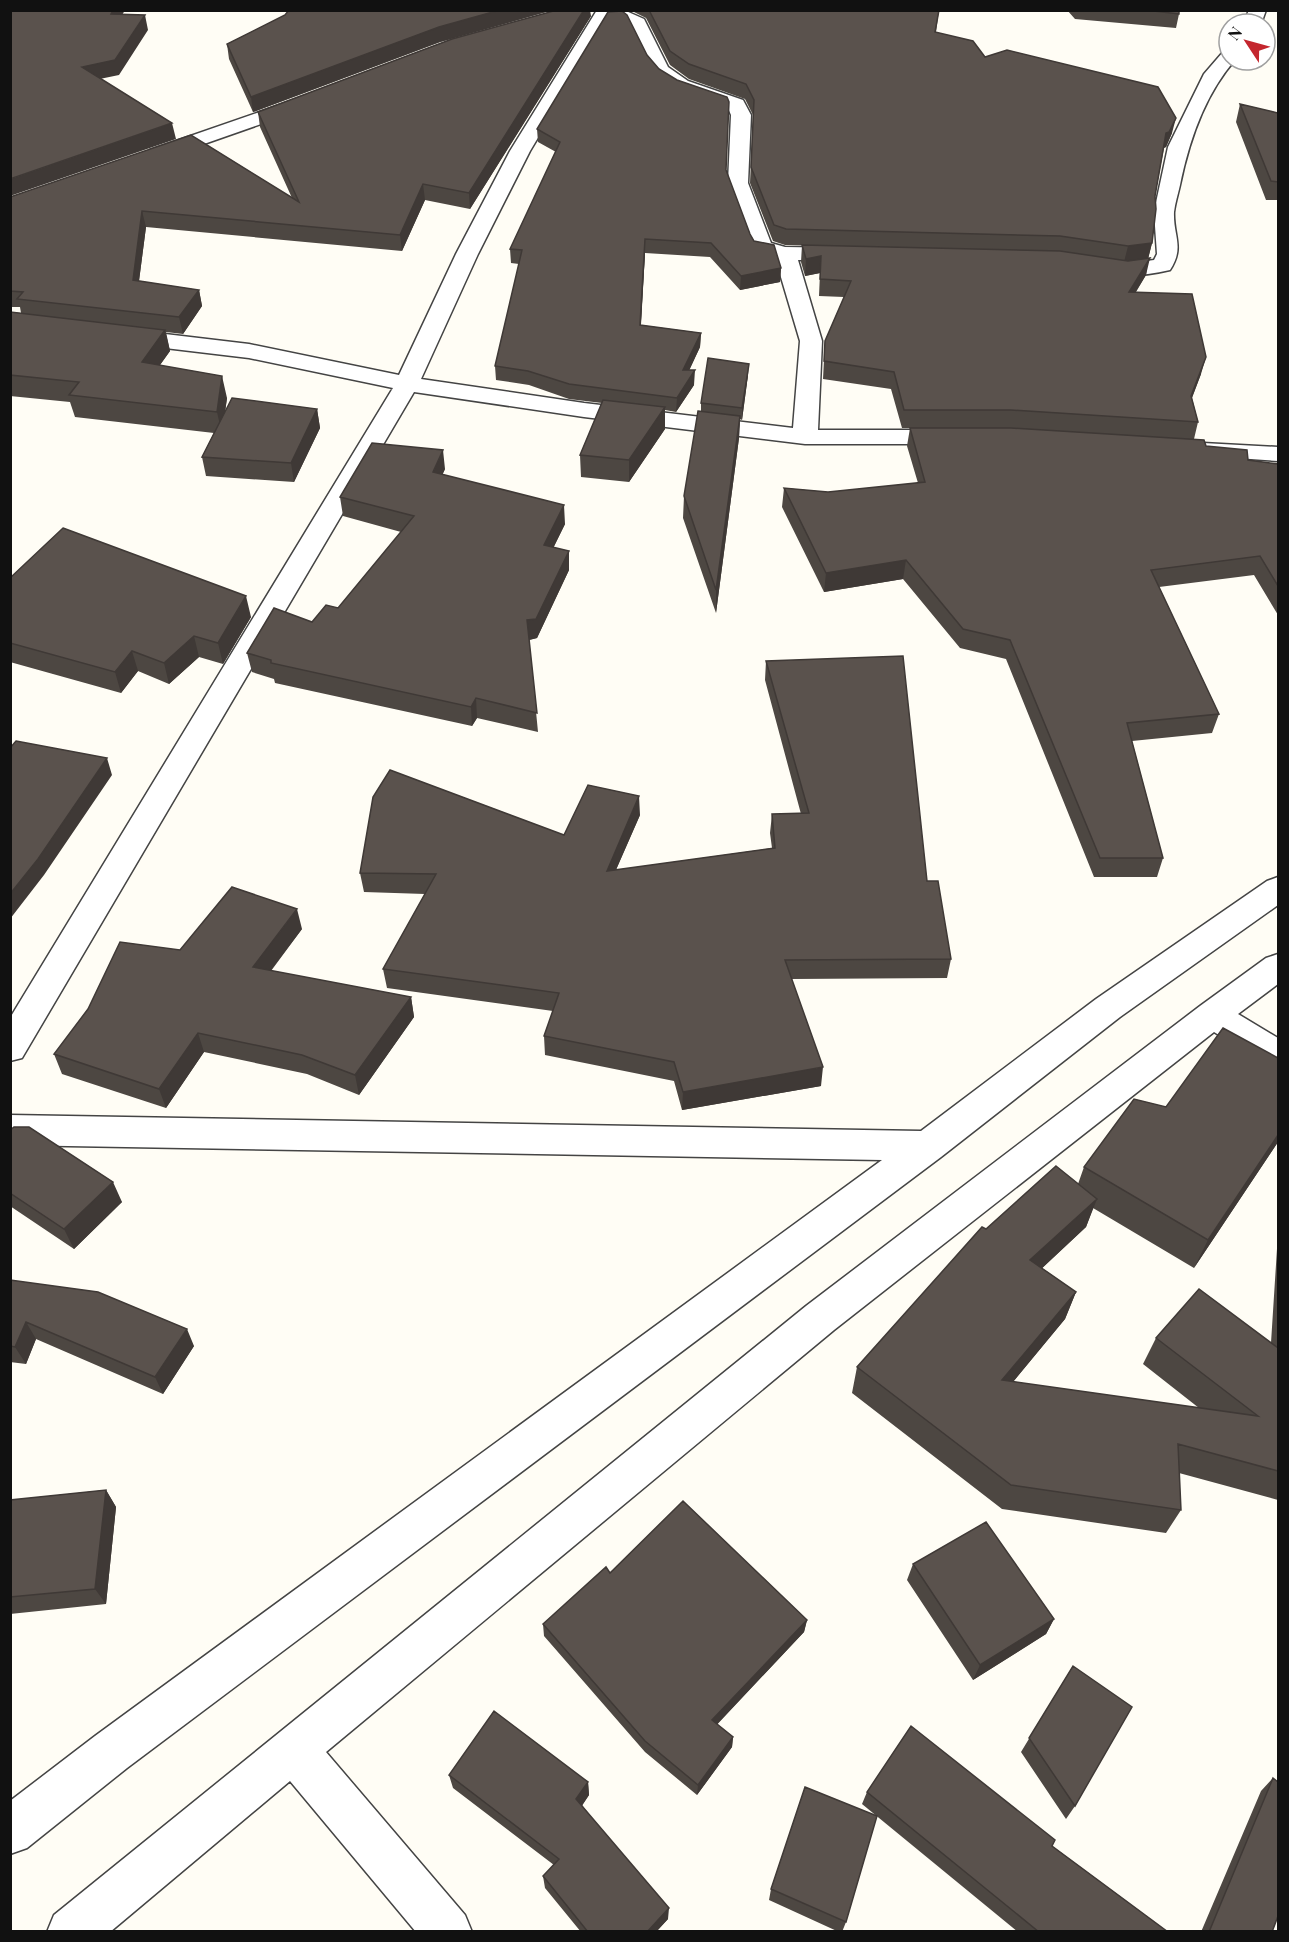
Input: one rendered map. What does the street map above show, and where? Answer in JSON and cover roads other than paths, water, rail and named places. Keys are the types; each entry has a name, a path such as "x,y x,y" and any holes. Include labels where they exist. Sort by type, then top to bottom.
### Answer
{"street":[{"path":"10,1048 406,384 467,254 520,151 611,15 645,10"},
{"path":"611,15 638,23 660,70 681,85 736,104 741,114 738,183 762,247 785,253 868,255"},
{"path":"1079,263 1124,270 1162,266 1168,254 1164,212 1178,147 1212,74 1217,69"},
{"path":"139,160 316,98"},
{"path":"785,253 811,341 805,437"},
{"path":"106,334 249,351 406,384 584,410 805,437 972,437"},
{"path":"1184,448 1278,454"},
{"path":"10,1831 111,1752 928,1146 1108,1008 1278,889"},
{"path":"71,1932 820,1318 1212,1015 1278,967"},
{"path":"1212,1015 1278,1054"},
{"path":"10,1130 928,1146"},
{"path":"294,1750 448,1932"}]}
